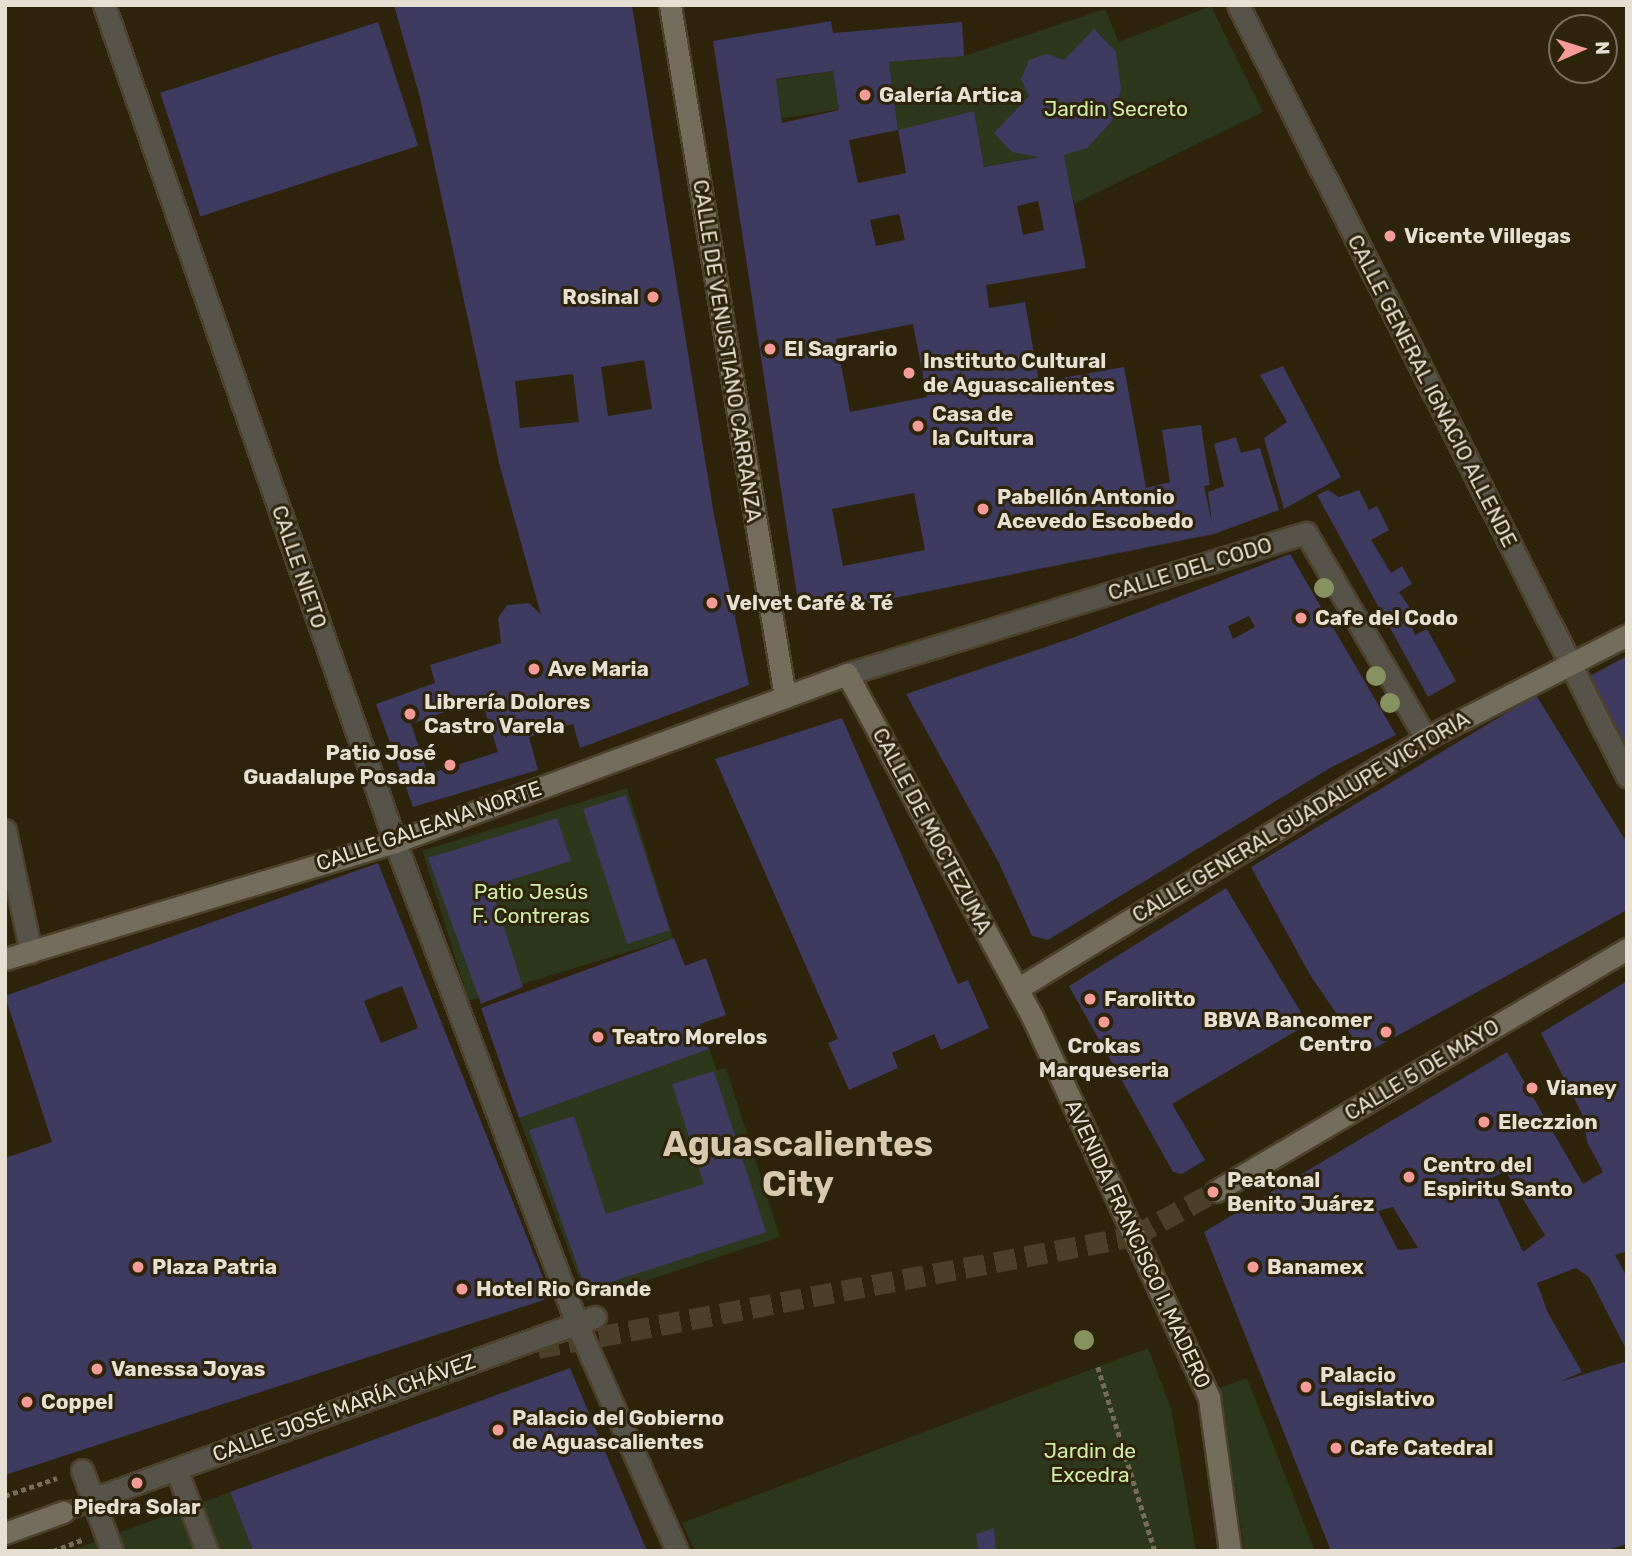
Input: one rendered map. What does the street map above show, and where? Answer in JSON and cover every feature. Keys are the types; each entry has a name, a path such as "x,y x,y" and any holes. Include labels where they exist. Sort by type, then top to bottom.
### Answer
{"main road":[{"name":"CALLE DE VENUSTIANO CARRANZA","path":"670,5 785,697"},
{"name":"CALLE GENERAL GUADALUPE VICTORIA","path":"1017,989 1426,738 1627,635"},
{"name":"CALLE GALEANA NORTE","path":"5,959 395,842 847,674"},
{"name":"CALLE DE MOCTEZUMA","path":"847,674 1017,989"},
{"name":"CALLE 5 DE MAYO","path":"1216,1191 1627,948"},
{"name":"AVENIDA FRANCISCO I. MADERO","path":"1017,989 1209,1398 1230,1551"},
{"path":"5,1533 63,1512"}],"street":[{"name":"CALLE NIETO","path":"104,5 395,842 505,1125 586,1320 677,1551"},
{"name":"CALLE GENERAL IGNACIO ALLENDE","path":"1238,5 1627,776"},
{"name":"CALLE DEL CODO","path":"847,674 1306,533 1426,738"},
{"path":"5,830 31,952"},
{"name":"CALLE JOSÉ MARÍA CHÁVEZ","path":"93,1499 586,1320"},
{"path":"176,1469 207,1551"},
{"path":"82,1470 112,1551"}],"path":[{"path":"1098,1367 1155,1551"},
{"path":"5,1496 82,1470"}],"green space":[{"name":"Jardin Secreto","path":"1211,6 1263,112 1074,204 1063,152 984,167 974,112 898,130 889,62 964,56 1105,9 1119,42"},
{"path":"833,71 839,110 782,119 776,80"},
{"name":"Patio Jesús F. Contreras","path":"627,788 673,938 468,1001 422,851"},
{"path":"709,1049 717,1070 726,1068 780,1237 587,1300 519,1118"},
{"name":"Jardin de Excedra","path":"1148,1348 1171,1408 1196,1551 695,1551 682,1523"},
{"path":"1247,1378 1315,1551 1244,1551 1220,1388"},
{"path":"230,1492 253,1551 72,1550"}],"building":[{"path":"394,5 632,5 714,515 749,685 580,748 573,724 529,737 538,770 413,807 376,704 435,683 430,665 501,643 498,618 507,605 529,603 541,615 500,467 420,98","holes":["644,360 652,409 608,416 601,367","573,374 579,422 520,428 515,381","481,699 498,752 428,774 411,724"]},
{"path":"831,21 833,33 962,22 964,56 889,62 898,130 974,111 984,167 1039,157 1012,152 994,133 1029,96 1021,79 1029,60 1046,54 1064,60 1094,29 1116,52 1121,89 1111,122 1087,148 1064,155 1086,268 986,285 989,308 1025,302 1039,382 1124,367 1146,488 1170,482 1162,430 1201,425 1210,485 1204,486 1212,523 1208,492 1224,486 1214,444 1236,437 1241,453 1260,448 1279,510 1214,534 819,613 798,602 713,41","holes":["833,71 839,110 782,123 776,79","898,130 906,173 858,183 849,140","1038,201 1044,230 1023,235 1017,206","899,214 905,240 876,246 870,220","913,324 927,397 850,412 836,339","914,493 925,550 843,566 832,509"]},
{"path":"378,22 418,146 200,216 160,93"},
{"path":"1283,366 1341,477 1284,509 1264,438 1287,422 1260,375"},
{"path":"1328,490 1339,497 1359,490 1369,510 1377,506 1389,530 1371,540 1391,573 1402,566 1412,584 1399,592 1417,618 1411,624 1415,635 1427,629 1456,681 1428,697 1317,495"},
{"path":"1290,554 1396,735 1330,768 1048,940 1032,936 998,861 906,694 1072,638","holes":["1249,616 1255,627 1233,639 1228,626"]},
{"path":"1627,656 1627,751 1586,678"},
{"path":"1536,695 1627,843 1627,910 1364,1054 1310,975 1251,867"},
{"path":"842,718 958,984 968,980 989,1028 941,1050 934,1034 892,1053 898,1068 849,1090 828,1043 838,1039 715,759"},
{"path":"626,795 670,930 627,944 583,809"},
{"path":"557,818 571,861 491,886 523,987 481,1004 428,858"},
{"path":"378,863 548,1290 544,1300 5,1475 5,1158 52,1142 5,996","holes":["402,986 418,1028 381,1043 364,1001"]},
{"path":"1226,888 1308,1024 1172,1104 1205,1160 1182,1174 1173,1172 1069,986"},
{"name":"Teatro Morelos","path":"674,938 685,966 706,958 726,1015 700,1024 709,1049 519,1118 481,1008"},
{"path":"1627,981 1627,1251 1615,1255 1627,1277 1627,1351 1589,1277 1576,1268 1537,1283 1548,1313 1582,1372 1559,1382 1624,1362 1627,1368 1627,1544 1605,1551 1331,1551 1204,1232 1507,1052 1583,1184 1603,1172 1587,1142 1583,1116 1541,1033","holes":["1506,1172 1545,1235 1523,1252 1488,1179","1393,1207 1418,1248 1398,1250 1378,1211"]},
{"path":"714,1071 766,1232 586,1290 529,1130 574,1116 606,1214 704,1184 672,1084"},
{"name":"Palacio del Gobierno de Aguascalientes","path":"570,1368 647,1551 253,1551 230,1492"},
{"path":"994,1528 996,1551 978,1551 976,1534"}],"tunnel":[{"path":"538,1348 1134,1236 1216,1191"},
{"path":"63,1512 111,1496"}],"place":[{"name":"Galería Artica","path":"865,95"},
{"name":"Vicente Villegas","path":"1390,236"},
{"name":"Rosinal","path":"653,297"},
{"name":"El Sagrario","path":"770,349"},
{"name":"Instituto Cultural de Aguascalientes","path":"909,373"},
{"name":"Casa de la Cultura","path":"918,426"},
{"name":"Pabellón Antonio Acevedo Escobedo","path":"983,509"},
{"name":"Velvet Café & Té","path":"712,603"},
{"name":"Cafe del Codo","path":"1301,618"},
{"name":"Ave Maria","path":"534,669"},
{"name":"Librería Dolores Castro Varela","path":"410,714"},
{"name":"Patio José Guadalupe Posada","path":"450,765"},
{"name":"Farolitto","path":"1090,999"},
{"name":"Crokas Marqueseria","path":"1104,1022"},
{"name":"BBVA Bancomer Centro","path":"1386,1032"},
{"name":"Teatro Morelos","path":"598,1037"},
{"name":"Vianey","path":"1532,1088"},
{"name":"Eleczzion","path":"1484,1122"},
{"name":"Centro del Espiritu Santo","path":"1409,1177"},
{"name":"Peatonal Benito Juárez","path":"1213,1192"},
{"name":"Plaza Patria","path":"138,1267"},
{"name":"Banamex","path":"1253,1267"},
{"name":"Hotel Rio Grande","path":"462,1289"},
{"name":"Vanessa Joyas","path":"97,1369"},
{"name":"Palacio Legislativo","path":"1306,1387"},
{"name":"Coppel","path":"27,1402"},
{"name":"Palacio del Gobierno de Aguascalientes","path":"498,1430"},
{"name":"Cafe Catedral","path":"1336,1448"},
{"name":"Piedra Solar","path":"137,1483"}],"district":[{"name":"Aguascalientes City","path":"798,1164"}]}
